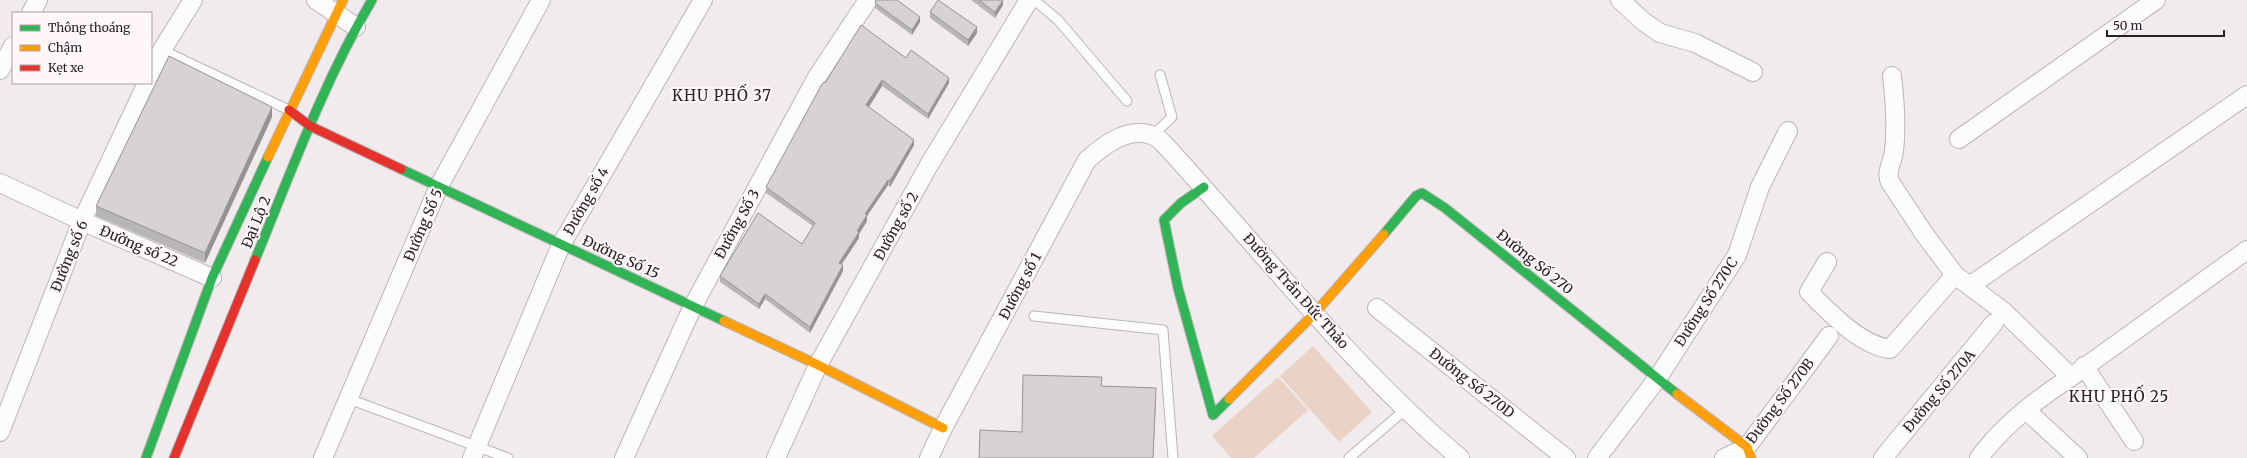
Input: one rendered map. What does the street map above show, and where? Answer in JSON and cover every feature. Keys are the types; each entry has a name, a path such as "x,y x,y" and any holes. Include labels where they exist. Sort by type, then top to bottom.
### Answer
{"street":[{"path":"32,12 38,0"},
{"path":"152,71 162,50 193,0"},
{"path":"316,0 339,7 356,28"},
{"name":"Đại Lộ 2","path":"174,458 310,126 356,28 372,0"},
{"name":"Đường Số 5","path":"323,458 439,186 541,0"},
{"name":"Đường số 4","path":"475,452 561,245 703,0"},
{"name":"Đường Số 3","path":"624,458 693,306 817,77 868,0"},
{"name":"Đường số 2","path":"776,458 818,365 930,165 1029,0"},
{"path":"1620,0 1644,22 1660,33 1695,43 1753,72"},
{"path":"1959,139 2156,0"},
{"name":"Đại Lộ 2","path":"146,458 212,278 289,110 339,7"},
{"path":"0,70 12,48"},
{"path":"1892,76 1896,134 1888,178 1925,235 1955,275 1971,285 2078,372 2134,441"},
{"name":"Đường số 6","path":"0,432 82,221 146,84"},
{"path":"1971,285 2247,94"},
{"name":"Đường Số 15","path":"289,110 310,126 818,365 943,428"},
{"name":"Đường Số 270C","path":"1597,458 1657,379 1737,255 1760,187 1788,131"},
{"name":"Đường số 1","path":"929,458 943,428 1088,160 1107,142 1131,134 1153,135"},
{"name":"Đường Trần Đức Thảo","path":"1153,135 1166,146 1204,187 1315,313 1419,423 1460,458"},
{"name":"Đường số 22","path":"0,182 82,221 212,278"},
{"path":"1204,187 1181,203 1164,220 1178,288 1213,416 1315,313"},
{"name":"Đường Số 270","path":"1315,313 1416,196 1422,193 1445,208 1749,452"},
{"path":"1979,458 2042,395 2078,372 2247,250"},
{"path":"1826,262 1809,292 1838,320 1876,347 1890,349 1955,275"},
{"name":"Đường Số 270D","path":"1377,308 1566,458"},
{"name":"Đường Số 270A","path":"1883,458 1994,323"},
{"name":"Đường Số 270B","path":"1724,458 1749,452 1829,336"},
{"path":"2026,410 2078,458"}],"lane":[{"path":"1034,0 1058,20 1126,101"},
{"path":"162,50 289,110"},
{"path":"1153,135 1172,117 1160,74"},
{"path":"1034,316 1163,330 1173,458"},
{"path":"349,399 475,452 508,458"},
{"path":"1349,458 1406,409"}],"shaded area":[{"path":"1313,346 1372,412 1339,442 1280,376"},
{"path":"1278,377 1308,410 1254,458 1231,458 1212,436"}],"building":[{"path":"876,0 897,0 920,17 912,30 875,3"},
{"path":"938,0 977,27 968,40 930,12"},
{"path":"979,0 1003,0 995,12"},
{"path":"861,25 906,58 911,50 949,78 928,114 882,80 866,105 914,140 890,181 888,180 865,214 867,215 857,231 859,232 839,263 843,265 810,327 765,294 759,304 720,276 758,213 802,244 815,223 766,187 822,84 824,82 825,83"},
{"path":"169,56 272,107 205,253 96,206"},
{"path":"1023,375 1102,377 1101,386 1156,388 1153,458 979,458 980,430 1022,432"}],"traffic: fast":[{"path":"255,260 323,95 372,0"},
{"path":"146,458 212,278 268,157"},
{"path":"401,169 724,321"},
{"path":"1204,187 1181,203 1164,220 1178,288 1213,415 1229,399"},
{"path":"1384,234 1416,196 1422,193 1445,208 1677,394"}],"traffic: slow":[{"path":"268,157 343,0"},
{"path":"1229,399 1315,313 1384,234"},
{"path":"724,321 818,365 943,428"},
{"path":"1677,394 1747,447 1751,458"}],"traffic: jam":[{"path":"289,110 310,126 401,169"},
{"path":"174,458 255,260"}],"district":[{"name":"KHU PHỐ 37","path":"722,95"},
{"name":"KHU PHỐ 25","path":"2119,396"}]}
